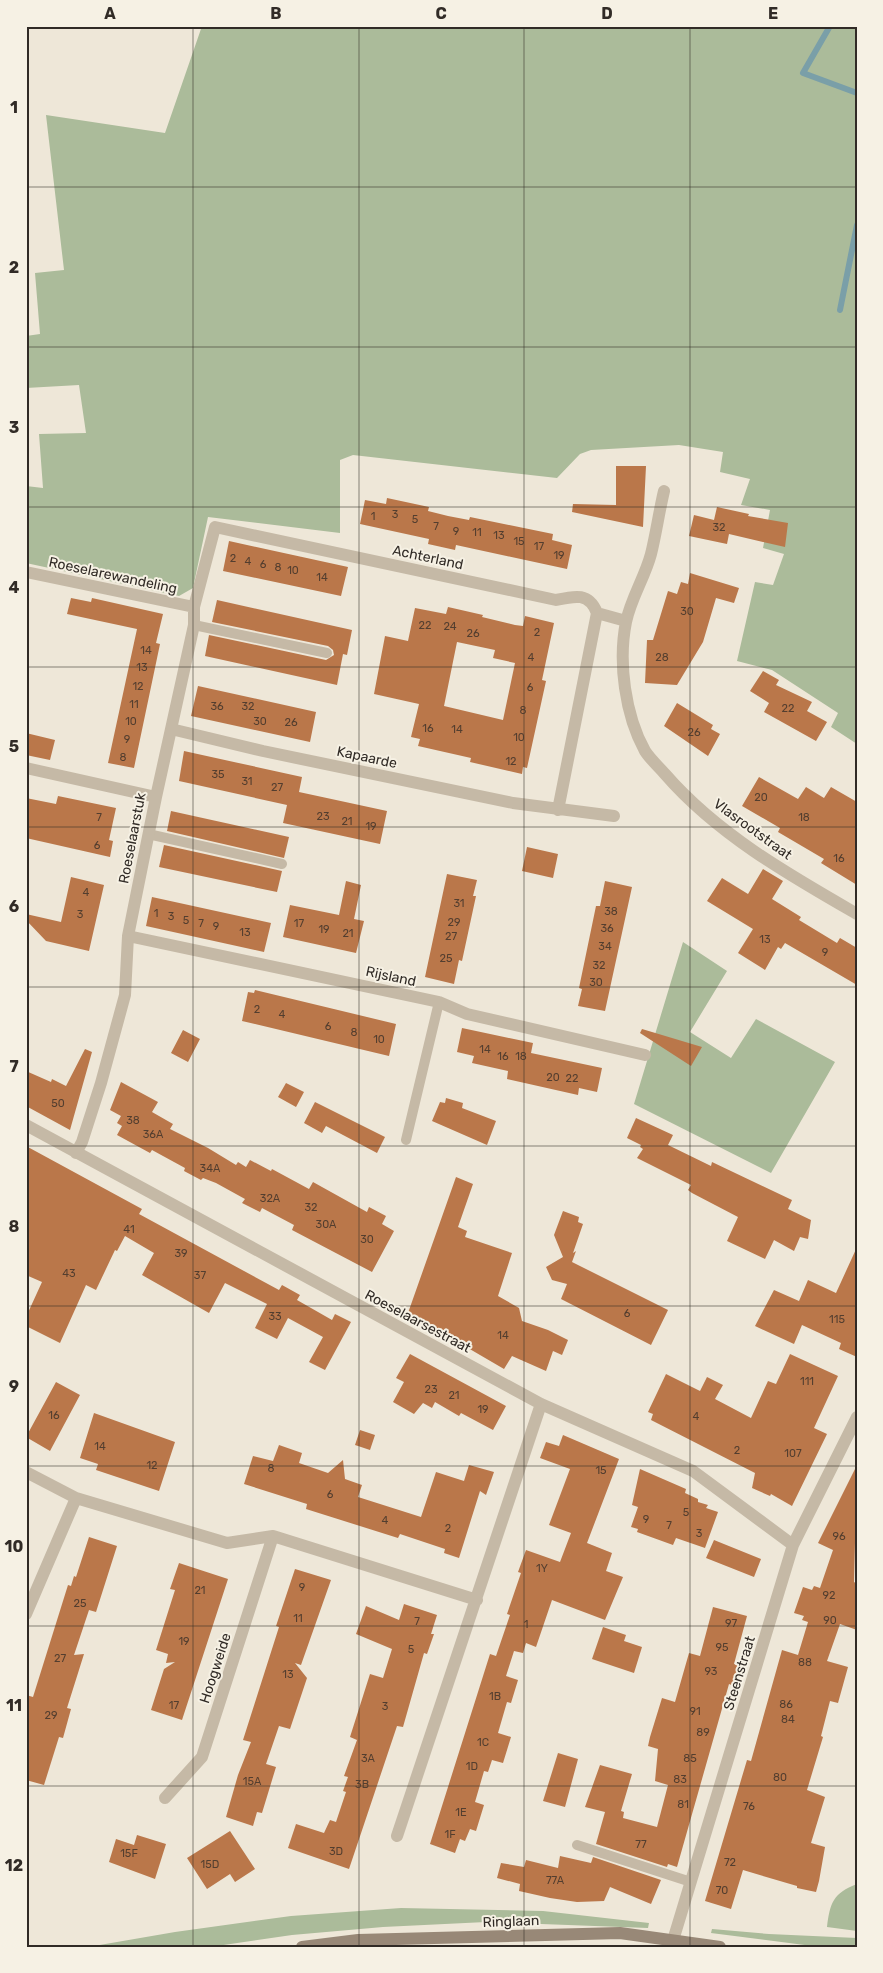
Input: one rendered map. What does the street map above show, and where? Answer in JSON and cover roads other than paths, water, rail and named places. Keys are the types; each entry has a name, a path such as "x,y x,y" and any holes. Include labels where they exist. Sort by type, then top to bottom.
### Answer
{"main road":[{"name":"Ringlaan","path":"302,1947 358,1940 620,1933 672,1943 720,1947"}],"street":[{"name":"Vlasrootstraat","path":"664,491 650,555 636,589 626,621 624,639 624,681 636,730 646,752 672,783 712,820 799,880 857,914"},
{"name":"Roeselaarstuk","path":"76,1153 82,1142 101,1083 125,995 128,936 156,796 194,624 194,607 215,527"},
{"name":"Achterland","path":"215,527 556,600 575,595 585,597 594,605 597,613"},
{"name":"Roeselarewandeling","path":"26,572 194,607"},
{"path":"558,810 597,613 626,621"},
{"name":"Kapaarde","path":"171,729 263,752 513,803 614,816"},
{"path":"26,768 156,796"},
{"name":"Rijsland","path":"128,936 439,1002 467,1014 645,1055"},
{"name":"Roeselaarsestraat","path":"26,1125 541,1404 693,1471 793,1545"},
{"path":"397,1836 541,1404"},
{"name":"Steenstraat","path":"672,1943 793,1545 857,1417"},
{"path":"26,1472 76,1498 227,1543 272,1536 477,1600"},
{"path":"26,1614 76,1498"},
{"name":"Hoogweide","path":"166,1798 202,1757 272,1536"}],"lane":[{"path":"194,624 327,653"},
{"path":"148,834 282,864"},
{"path":"406,1140 439,1002"},
{"path":"577,1845 691,1882"}],"waterway":[{"path":"830,26 803,73 857,93"},
{"path":"840,310 857,225"}]}
